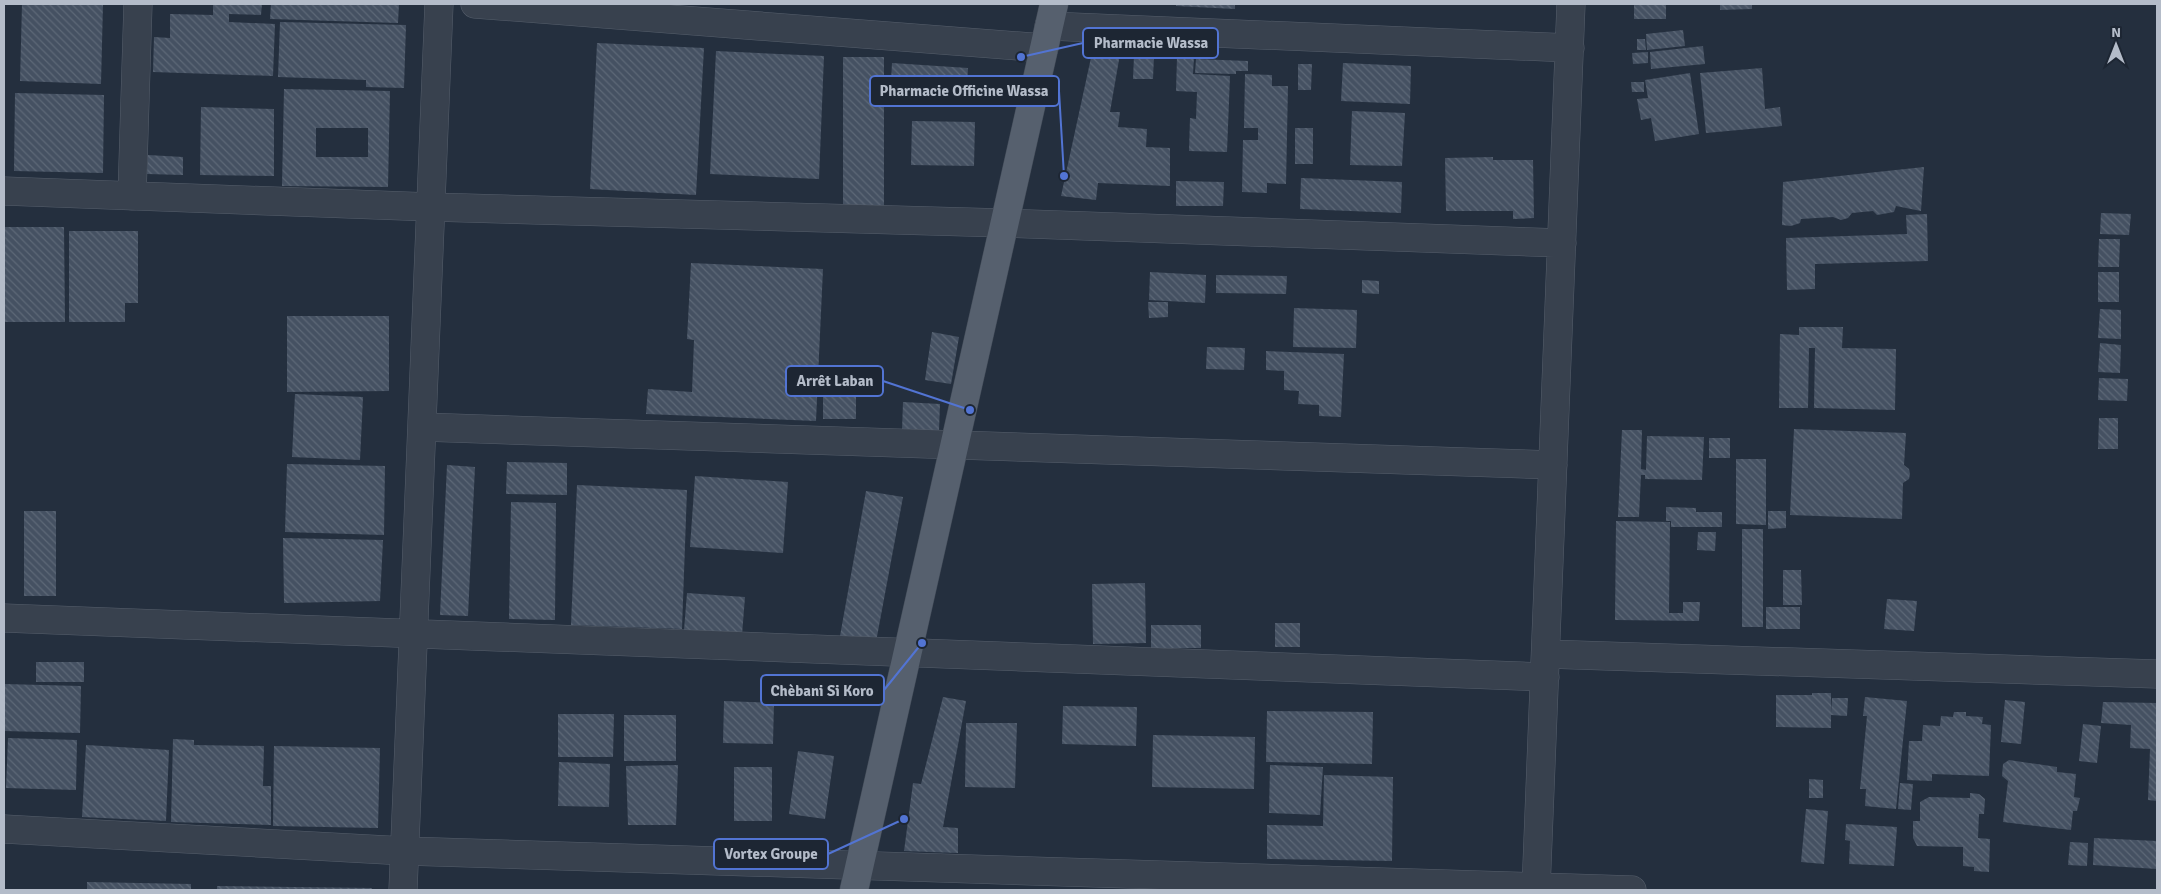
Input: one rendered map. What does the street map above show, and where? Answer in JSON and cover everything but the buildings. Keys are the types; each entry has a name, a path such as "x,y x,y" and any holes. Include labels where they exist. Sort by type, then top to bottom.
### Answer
{"main road":[{"path":"856,878 1003,222 1049,26"}],"street":[{"path":"132,196 138,4"},
{"path":"403,890 439,4"},
{"path":"476,4 1570,48"},
{"path":"1536,889 1571,4"},
{"path":"4,191 431,207 1003,222 1562,243"},
{"path":"422,427 1553,465"},
{"path":"4,618 907,653 1545,666 2157,674"},
{"path":"4,829 856,878 1632,890"}],"place":[{"name":"Pharmacie Wassa","path":"1021,57"},
{"name":"Pharmacie Officine Wassa","path":"1064,176"},
{"name":"Arrêt Laban","path":"970,410"},
{"name":"Chèbani Si Koro","path":"922,643"},
{"name":"Vortex Groupe","path":"904,819"}]}
